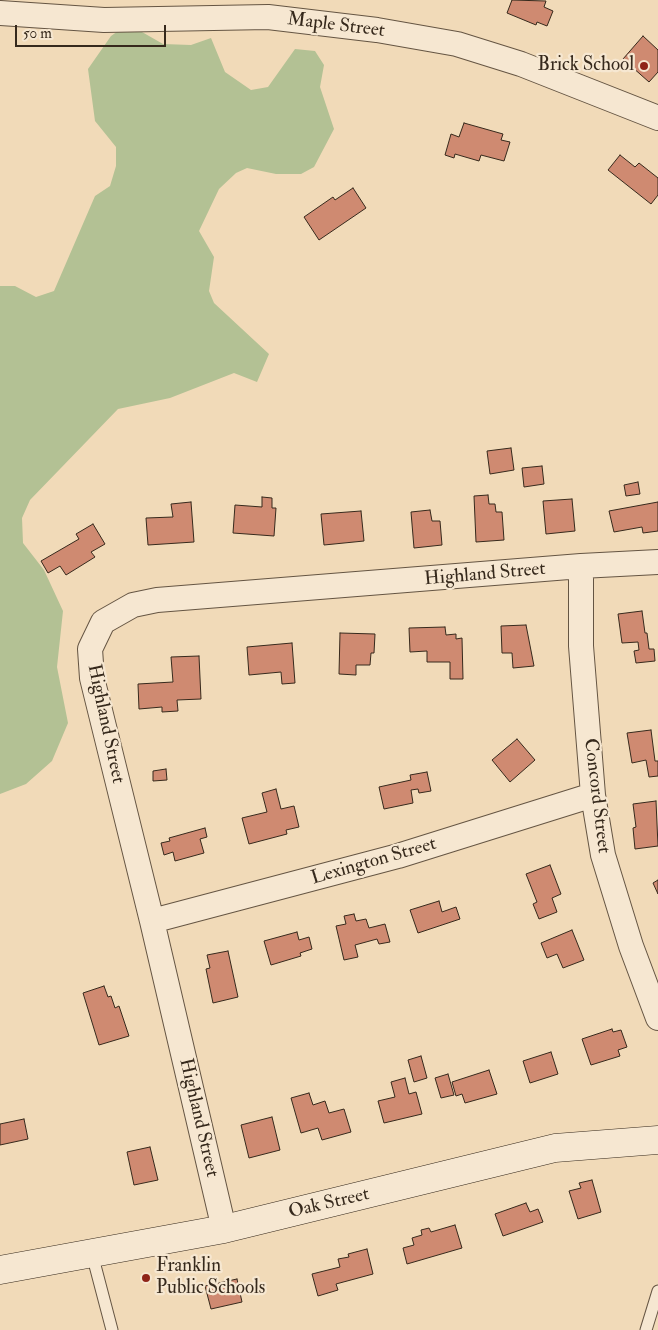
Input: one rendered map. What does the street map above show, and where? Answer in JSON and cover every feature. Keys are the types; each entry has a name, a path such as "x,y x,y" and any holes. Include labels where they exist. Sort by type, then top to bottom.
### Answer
{"main road":[{"name":"Oak Street","path":"0,1270 224,1229 555,1148 658,1140"}],"street":[{"name":"Maple Street","path":"0,13 104,20 268,17 377,30 457,44 521,64 658,118"},
{"name":"Highland Street","path":"224,1229 152,922 92,678 90,649 103,622 132,606 157,600 582,566 658,562"},
{"name":"Concord Street","path":"582,566 581,646 593,795 603,855 631,946 658,1018"},
{"name":"Lexington Street","path":"152,922 398,856 593,795"}],"lane":[{"path":"92,1254 112,1330"},
{"path":"646,1330 658,1291"}],"green space":[{"path":"128,24 163,44 191,45 211,38 225,72 251,90 268,87 295,49 315,51 324,65 320,87 334,129 314,167 301,174 276,174 247,168 236,173 219,189 199,231 214,257 209,291 214,303 269,354 257,382 234,373 170,398 118,409 30,500 22,518 23,543 44,570 63,611 57,667 68,723 52,761 26,784 0,794 0,286 15,286 36,297 54,291 95,196 110,186 116,166 116,147 95,121 88,69 111,36"}],"building":[{"path":"512,0 546,1 544,7 553,11 547,26 537,22 536,25 507,13"},
{"name":"Brick School","path":"643,36 658,50 658,72 649,82 623,59"},
{"path":"464,123 503,134 501,140 510,142 504,161 481,155 479,161 455,154 454,158 445,155 451,134 459,137"},
{"path":"620,155 635,167 639,163 658,178 658,195 651,204 608,170"},
{"path":"353,188 366,208 319,240 304,217 333,197 335,200"},
{"path":"511,448 514,470 490,474 487,451"},
{"path":"542,466 544,484 524,487 522,468"},
{"path":"638,482 640,494 626,496 624,485"},
{"path":"488,495 489,504 495,504 496,512 502,512 504,540 476,542 474,496"},
{"path":"262,497 272,498 272,508 276,508 274,536 233,533 235,505 262,507"},
{"path":"572,499 575,531 546,534 543,501"},
{"path":"191,502 194,542 148,545 146,518 173,517 171,504"},
{"path":"658,502 658,531 643,533 642,527 614,532 609,511"},
{"path":"430,510 432,521 440,521 442,545 414,548 411,512"},
{"path":"361,511 364,541 324,545 321,514"},
{"path":"93,524 105,544 91,552 95,557 66,575 60,566 48,573 41,561 79,539 76,534"},
{"path":"642,611 649,649 654,649 655,661 636,663 634,651 639,650 638,642 622,643 618,614"},
{"path":"526,625 534,666 513,668 512,653 502,653 501,626"},
{"path":"445,627 446,635 456,634 456,639 462,638 463,679 450,679 450,662 427,662 427,651 410,652 409,628"},
{"path":"340,633 375,634 374,653 371,653 370,665 356,665 356,675 339,674"},
{"path":"292,643 295,683 282,684 281,672 249,675 247,647"},
{"path":"199,656 201,699 177,700 178,711 162,712 162,707 139,709 138,684 173,682 171,657"},
{"path":"651,730 655,761 658,761 658,776 649,777 646,760 632,763 627,733"},
{"path":"517,739 535,760 510,782 492,760"},
{"path":"166,769 167,780 153,781 153,771"},
{"path":"427,772 431,791 419,793 418,789 411,790 413,803 384,809 379,787 411,780 410,775"},
{"path":"276,789 281,809 294,806 299,827 286,830 287,834 249,844 242,818 267,812 262,793"},
{"path":"656,801 658,846 635,849 633,828 636,827 633,804"},
{"path":"205,828 207,837 200,839 204,853 175,861 173,852 164,855 161,843 170,841 169,838"},
{"path":"550,865 561,894 552,898 557,912 539,919 533,904 537,902 526,874"},
{"path":"658,880 658,894 653,883"},
{"path":"439,901 442,912 456,907 460,919 418,933 410,910"},
{"path":"354,914 356,921 366,919 369,928 385,924 390,942 379,944 377,939 355,945 358,957 344,960 336,926 346,924 344,916"},
{"path":"572,930 584,960 563,968 557,954 547,958 541,943"},
{"path":"297,932 299,940 309,937 312,949 300,953 301,956 271,965 264,941"},
{"path":"228,951 238,997 213,1003 206,969 210,968 207,955"},
{"path":"104,986 108,997 111,996 115,1008 119,1006 129,1036 99,1045 83,993"},
{"path":"612,1029 613,1032 621,1030 627,1047 618,1050 620,1056 591,1065 582,1039"},
{"path":"551,1052 558,1074 530,1083 523,1061"},
{"path":"421,1056 427,1078 414,1082 408,1060"},
{"path":"489,1070 497,1094 465,1103 462,1094 456,1096 452,1082"},
{"path":"448,1074 454,1095 441,1098 435,1078"},
{"path":"405,1078 409,1094 416,1092 422,1114 384,1123 378,1101 395,1097 391,1082"},
{"path":"309,1093 313,1105 325,1101 329,1113 344,1109 351,1132 322,1140 318,1128 301,1133 291,1098"},
{"path":"272,1117 280,1150 249,1158 241,1125"},
{"path":"24,1119 28,1139 0,1145 0,1124"},
{"path":"150,1147 158,1180 134,1185 127,1152"},
{"path":"592,1180 601,1212 578,1219 569,1191 581,1188 579,1183"},
{"path":"526,1203 530,1212 538,1209 543,1222 503,1236 495,1214"},
{"path":"455,1225 462,1248 407,1264 403,1248 414,1245 412,1238 422,1235 421,1230 429,1228 431,1232"},
{"path":"367,1249 373,1274 336,1284 338,1290 318,1296 312,1274 340,1267 338,1259 349,1257 348,1254"},
{"path":"237,1279 242,1302 211,1309 205,1286"}],"place":[{"name":"Brick School","path":"644,66"},
{"name":"Franklin Public Schools","path":"146,1278"}]}
